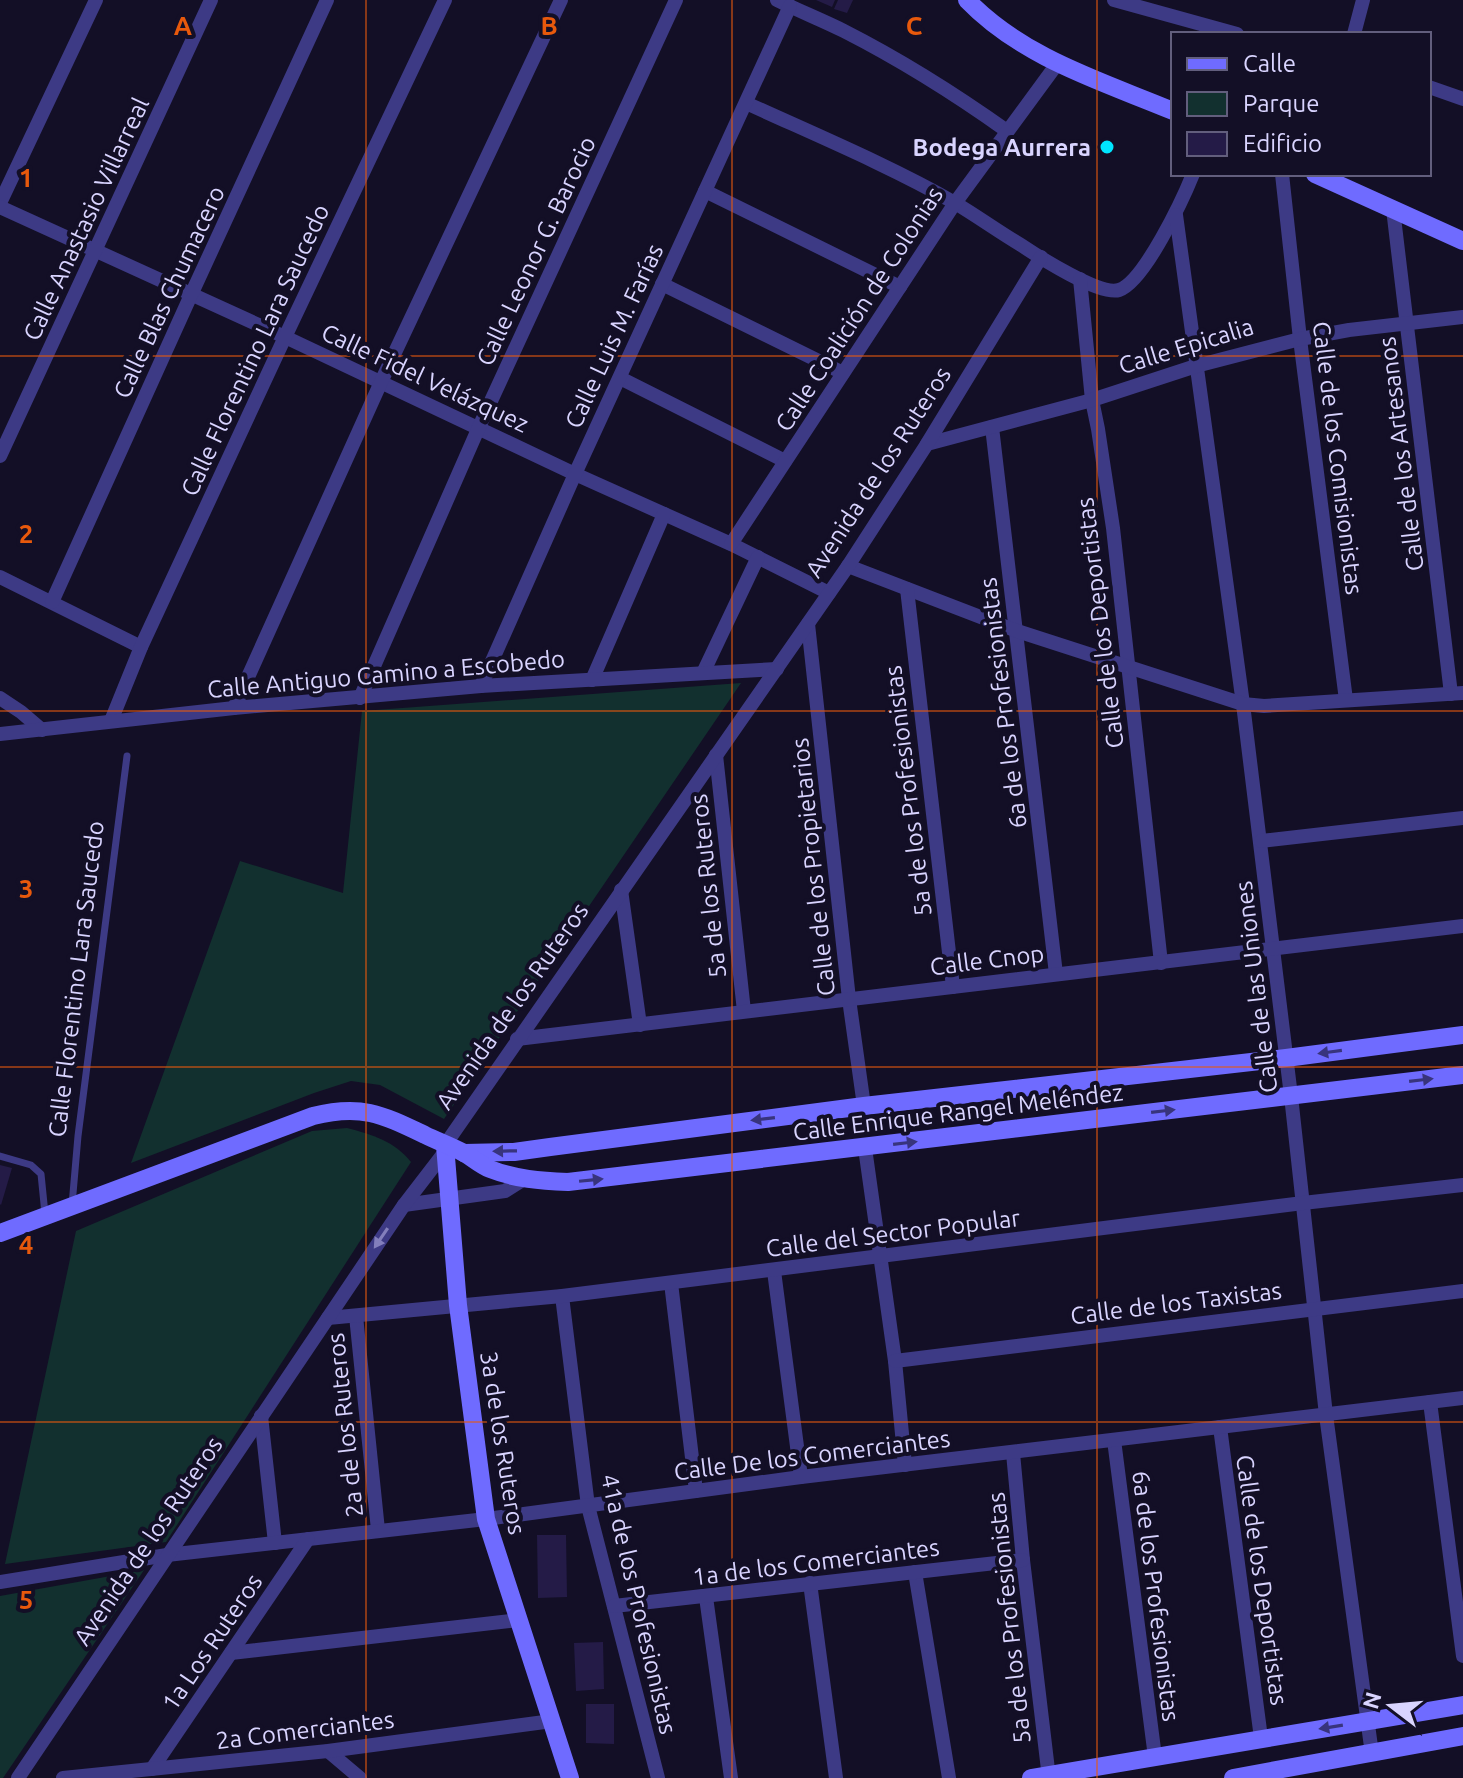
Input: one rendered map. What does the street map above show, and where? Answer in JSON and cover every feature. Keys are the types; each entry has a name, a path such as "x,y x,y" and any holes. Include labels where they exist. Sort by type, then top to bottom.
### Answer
{"street":[{"path":"0,205 96,0"},
{"name":"Calle Anastasio Villarreal","path":"0,456 211,0"},
{"name":"Calle Blas Chumacero","path":"52,602 327,0"},
{"name":"Calle Florentino Lara Saucedo","path":"111,721 141,647 445,0"},
{"path":"234,708 381,382 561,0"},
{"name":"Calle Leonor G. Barocio","path":"360,698 479,427 676,0"},
{"path":"967,0 1011,38 1057,64 1171,110"},
{"path":"1114,0 1229,32"},
{"path":"1355,32 1363,0"},
{"path":"783,3 901,62 1007,131"},
{"name":"Calle Luis M. Farías","path":"481,686 746,103 783,3"},
{"name":"Calle Coalición de Colonias","path":"731,544 955,203 1057,64"},
{"path":"1431,88 1463,99"},
{"path":"746,103 955,203 1041,257 1109,291 1124,288 1149,258 1176,215 1192,176"},
{"name":"Calle de los Comisionistas","path":"1282,176 1346,700"},
{"path":"1319,176 1463,241"},
{"path":"705,191 900,287"},
{"name":"Calle Fidel Velázquez","path":"0,205 731,544 829,593"},
{"name":"Calle de los Artesanos","path":"1393,209 1457,694"},
{"name":"Calle de las Uniones","path":"1176,215 1261,841 1326,1415 1372,1754"},
{"name":"Avenida de los Ruteros","path":"18,1778 517,1039 848,566 1041,257"},
{"name":"Calle de los Deportistas","path":"1080,279 1092,400 1113,528 1161,963"},
{"path":"662,284 843,373"},
{"name":"Calle Epicalia","path":"927,444 1300,339 1463,317"},
{"path":"620,378 785,461"},
{"name":"6a de los Profesionistas","path":"992,427 1056,974"},
{"path":"592,680 664,514"},
{"path":"703,673 758,557"},
{"path":"848,566 1017,631 1243,704 1264,706 1457,694"},
{"path":"0,577 141,647"},
{"name":"5a de los Profesionistas","path":"907,589 953,987"},
{"name":"Calle de los Propietarios","path":"808,624 849,999 864,1106"},
{"name":"Calle Antiguo Camino a Escobedo","path":"0,734 234,708 481,686 777,669"},
{"path":"0,698 42,730"},
{"name":"5a de los Ruteros","path":"716,755 744,1011"},
{"path":"1261,841 1463,818"},
{"path":"621,890 640,1025"},
{"name":"Calle Cnop","path":"517,1039 1463,926"},
{"name":"Calle Enrique Rangel Meléndez","path":"0,1233 313,1116 339,1111 376,1113 445,1149 464,1153 514,1152 864,1106 1463,1035"},
{"name":"Calle Enrique Rangel Meléndez","path":"464,1153 487,1168 524,1179 587,1181 1463,1075"},
{"path":"550,1147 544,1165 545,1175 552,1182"},
{"path":"865,1148 895,1361 905,1465"},
{"name":"3a de los Ruteros","path":"445,1149 458,1305 486,1519 570,1778"},
{"path":"404,1205 505,1191 524,1179"},
{"name":"Calle del Sector Popular","path":"328,1318 562,1296 1463,1185"},
{"path":"774,1271 801,1477"},
{"path":"671,1283 696,1491"},
{"name":"Calle de los Taxistas","path":"895,1361 1463,1291"},
{"name":"41a de los Profesionistas","path":"562,1296 588,1506 658,1778"},
{"name":"2a de los Ruteros","path":"356,1316 378,1530"},
{"name":"Calle De los Comerciantes","path":"0,1582 167,1555 486,1519 801,1477 1463,1398"},
{"path":"1430,1402 1463,1656"},
{"path":"261,1416 275,1543"},
{"name":"Calle de los Deportistas","path":"1220,1427 1261,1738"},
{"name":"6a de los Profesionistas","path":"1114,1440 1155,1757"},
{"name":"5a de los Profesionistas","path":"1013,1453 1043,1777"},
{"name":"1a Los Ruteros","path":"152,1769 308,1539"},
{"name":"1a de los Comerciantes","path":"614,1606 1023,1560"},
{"path":"915,1572 949,1778"},
{"path":"810,1583 836,1778"},
{"path":"706,1597 731,1778"},
{"path":"231,1653 519,1620"},
{"path":"1043,1777 1463,1705"},
{"name":"2a Comerciantes","path":"63,1778 328,1751 552,1721"},
{"path":"1233,1778 1463,1736"},
{"path":"328,1751 360,1778"},
{"path":"175,1767 188,1778"}],"lane":[{"name":"Calle Florentino Lara Saucedo","path":"72,1207 78,1136 127,756"},
{"path":"0,1156 31,1165 41,1174 45,1217"}],"green space":[{"path":"741,683 444,1119 380,1085 351,1081 131,1163 240,861 343,893 362,711"},
{"path":"347,1128 390,1144 411,1162 166,1542 5,1564 76,1231 312,1131"},
{"path":"144,1570 3,1778 0,1778 0,1596"}],"building":[{"path":"816,0 835,0 832,7"},
{"path":"838,0 853,0 847,13 834,9"},
{"path":"0,1165 12,1168 1,1205 0,1204"},
{"path":"537,1535 566,1535 567,1597 538,1598"},
{"path":"603,1642 604,1689 576,1691 574,1643"},
{"path":"586,1704 614,1704 614,1744 586,1743"}],"place":[{"name":"Bodega Aurrera","path":"1107,147"}]}
